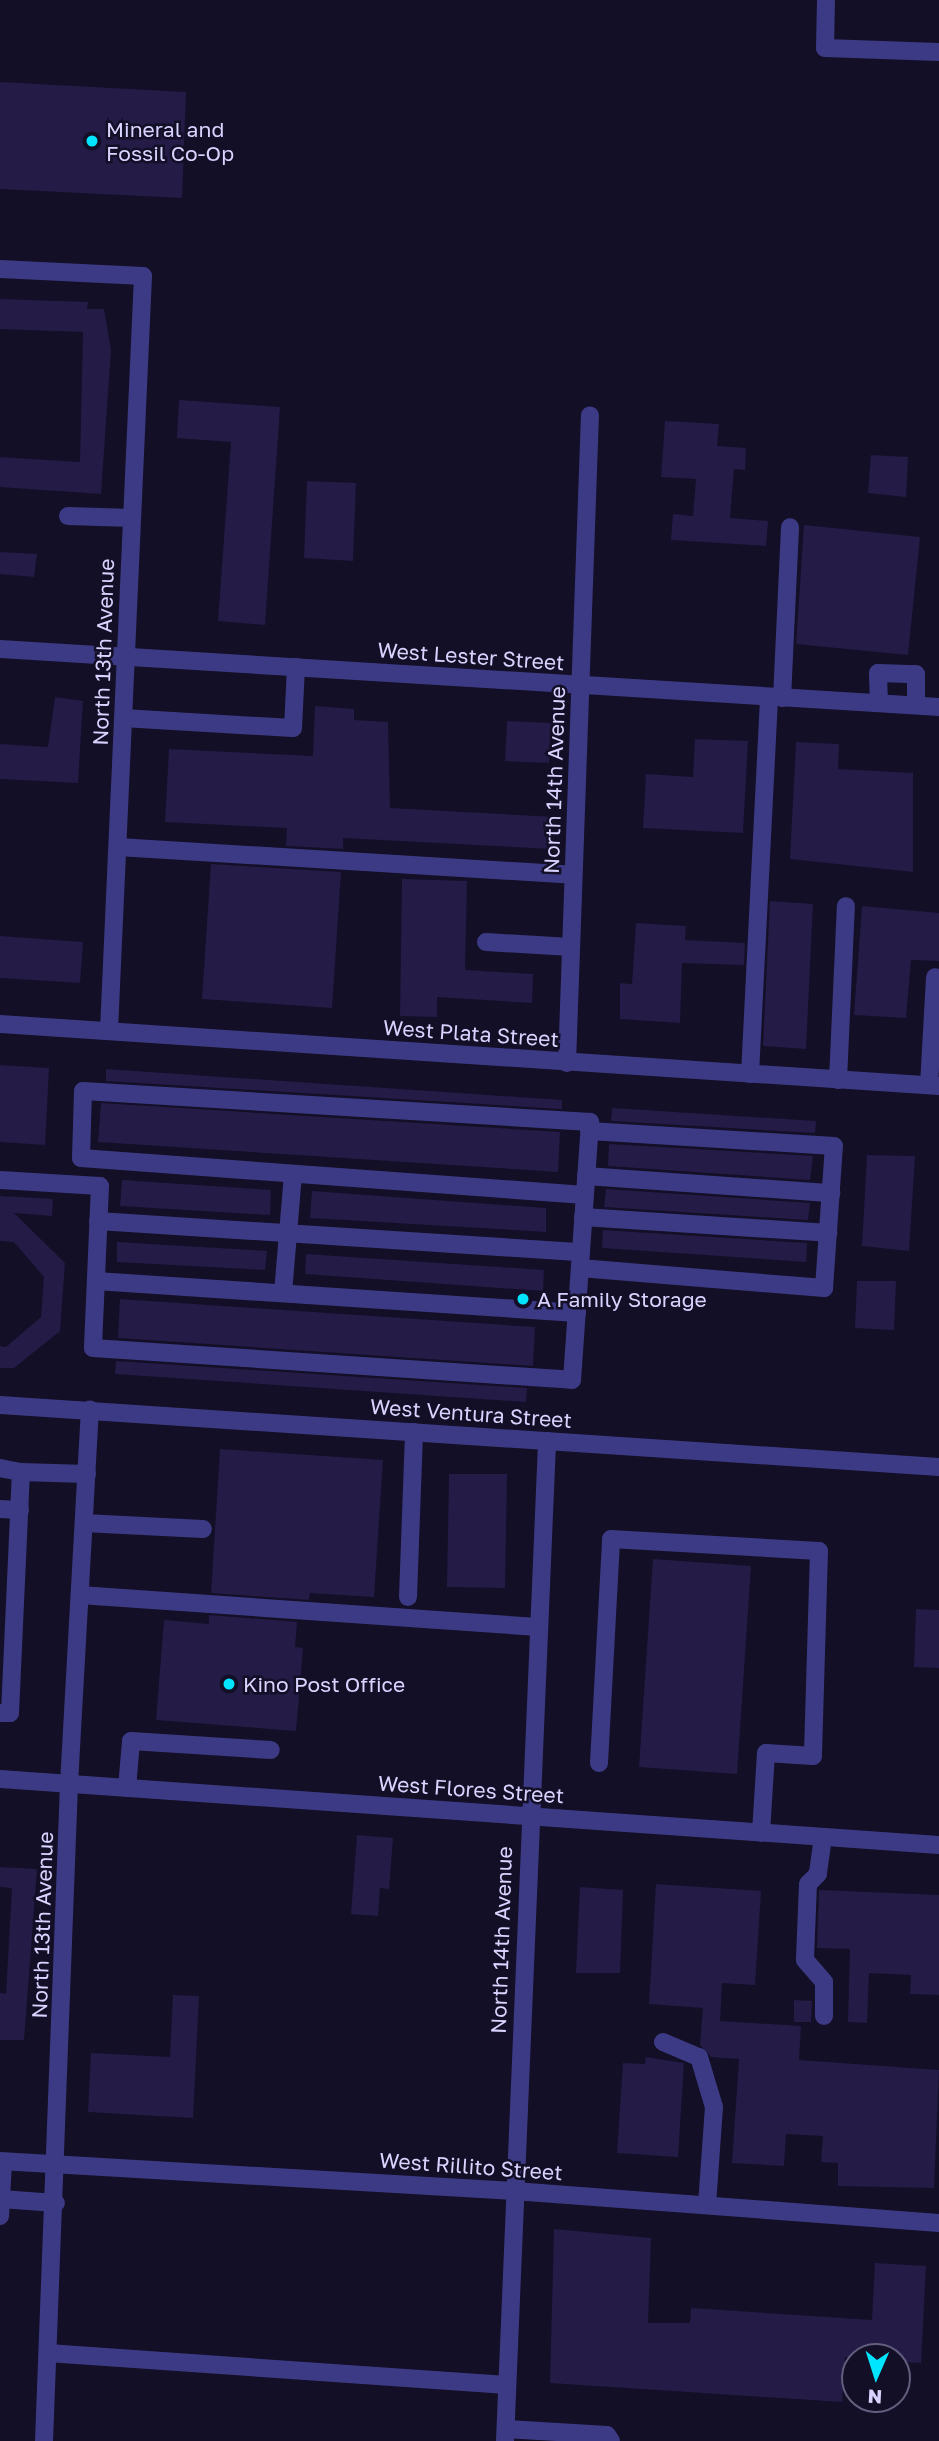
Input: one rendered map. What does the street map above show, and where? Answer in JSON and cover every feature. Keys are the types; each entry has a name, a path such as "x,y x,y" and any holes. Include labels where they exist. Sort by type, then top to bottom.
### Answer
{"street":[{"path":"826,0 825,48 939,52"},
{"name":"North 13th Avenue","path":"0,269 143,276 109,1030"},
{"name":"North 14th Avenue","path":"567,1063 590,415"},
{"path":"68,516 132,518"},
{"path":"750,1074 775,698 790,527"},
{"name":"West Lester Street","path":"0,649 939,707"},
{"path":"123,718 293,728 296,667"},
{"path":"879,703 878,673 916,674 916,705"},
{"path":"118,846 573,875"},
{"path":"838,1080 846,906"},
{"path":"486,942 571,947"},
{"path":"934,977 934,1086"},
{"name":"West Plata Street","path":"0,1024 934,1086"},
{"path":"0,1180 79,1185 100,1186 93,1348 572,1380 590,1122 83,1091 79,1185"},
{"path":"98,1221 288,1233 580,1260 824,1288 834,1146 589,1131"},
{"path":"81,1158 585,1195"},
{"path":"283,1293 293,1174"},
{"path":"586,1176 831,1193"},
{"path":"583,1217 828,1233"},
{"path":"96,1281 577,1313"},
{"name":"West Ventura Street","path":"0,1405 939,1467"},
{"name":"North 13th Avenue","path":"44,2441 58,2165 69,1784 90,1410"},
{"path":"408,1597 414,1432"},
{"name":"North 14th Avenue","path":"505,2435 529,1816 547,1441"},
{"path":"0,1468 21,1472 86,1474"},
{"path":"0,1713 10,1713 6,1659 8,1570 20,1510 21,1472"},
{"path":"0,1509 20,1510"},
{"path":"84,1522 203,1529"},
{"path":"599,1763 611,1539 819,1551 813,1756 766,1753 761,1833"},
{"path":"80,1595 538,1627"},
{"path":"127,1788 131,1741 271,1750"},
{"name":"West Flores Street","path":"0,1779 939,1845"},
{"path":"823,1837 818,1874 808,1884 805,1960 824,1982 824,2016"},
{"path":"663,2042 699,2057 714,2107 706,2205"},
{"path":"0,2216 1,2162"},
{"name":"West Rillito Street","path":"1,2162 514,2191 939,2223"},
{"path":"1,2199 56,2203"},
{"path":"48,2353 507,2385"},
{"path":"505,2435 607,2435 611,2441"}],"building":[{"name":"Mineral and Fossil Co-Op","path":"0,82 186,92 182,198 0,189"},
{"path":"0,299 88,302 87,309 104,309 111,350 101,494 0,487 0,457 80,462 83,332 0,329"},
{"path":"179,400 280,407 265,625 218,621 231,442 177,438"},
{"path":"665,421 719,424 717,446 746,448 745,470 734,469 730,518 768,521 766,546 671,540 673,514 693,516 696,479 661,477"},
{"path":"871,455 908,457 906,497 868,493"},
{"path":"307,481 356,483 353,561 304,558"},
{"path":"804,525 920,537 908,655 796,644"},
{"path":"0,552 37,554 34,577 0,574"},
{"path":"55,697 83,701 78,783 0,779 0,744 48,747"},
{"path":"315,706 354,709 354,720 388,722 390,808 555,817 553,849 343,838 343,849 286,846 287,828 165,822 169,749 313,756"},
{"path":"507,721 551,723 549,763 505,761"},
{"path":"695,739 748,741 743,833 643,828 646,774 693,777"},
{"path":"796,742 839,744 838,769 913,773 913,872 790,859"},
{"path":"211,864 341,872 332,1008 202,999"},
{"path":"402,879 467,881 465,970 533,974 532,1003 437,997 437,1017 400,1016"},
{"path":"770,901 813,904 806,1049 763,1046"},
{"path":"862,906 939,913 939,961 911,960 906,1018 854,1015"},
{"path":"636,923 686,926 685,940 745,943 744,965 682,963 680,1023 620,1019 620,983 632,984"},
{"path":"0,936 83,942 80,983 0,978"},
{"path":"0,1065 49,1068 45,1145 0,1142"},
{"path":"106,1069 562,1100 562,1109 106,1081"},
{"path":"101,1103 560,1132 558,1172 98,1142"},
{"path":"612,1108 816,1121 815,1133 611,1121"},
{"path":"609,1144 813,1156 810,1180 608,1166"},
{"path":"867,1155 915,1156 909,1251 862,1246"},
{"path":"122,1180 271,1190 270,1215 120,1206"},
{"path":"606,1189 810,1203 808,1220 604,1207"},
{"path":"312,1191 546,1208 546,1232 310,1218"},
{"path":"0,1196 53,1199 52,1216 14,1213 65,1263 60,1331 14,1368 0,1368 0,1346 6,1347 41,1317 44,1277 14,1242 0,1241"},
{"path":"603,1230 807,1243 806,1262 602,1248"},
{"path":"117,1242 267,1251 265,1270 117,1262"},
{"path":"306,1254 544,1270 543,1291 305,1274"},
{"path":"857,1281 896,1281 894,1330 855,1328"},
{"path":"120,1299 535,1327 533,1366 118,1338"},
{"path":"116,1361 527,1388 526,1402 115,1374"},
{"path":"220,1449 383,1460 374,1597 310,1593 309,1600 211,1593"},
{"path":"449,1474 507,1474 505,1588 447,1587"},
{"path":"653,1559 751,1566 737,1774 639,1767"},
{"path":"916,1609 939,1610 939,1668 914,1667"},
{"name":"Kino Post Office","path":"209,1615 297,1622 295,1647 303,1648 296,1731 156,1720 164,1620 209,1624"},
{"path":"357,1835 393,1838 389,1889 380,1888 378,1916 351,1914"},
{"path":"0,1867 37,1869 24,2040 0,2040 0,1993 6,1994 12,1888 0,1887"},
{"path":"656,1884 761,1891 755,1985 722,1983 720,2021 801,2026 799,2060 939,2070 934,2188 838,2186 838,2163 821,2162 823,2136 786,2134 784,2166 732,2163 739,2059 711,2057 700,2045 703,2008 649,2004"},
{"path":"580,1887 623,1890 620,1973 576,1973"},
{"path":"819,1890 939,1895 939,1995 910,1994 911,1975 869,1973 867,2023 848,2022 850,1949 817,1948"},
{"path":"173,1995 199,1996 193,2118 88,2112 91,2053 170,2057"},
{"path":"794,2000 812,2001 811,2022 794,2022"},
{"path":"646,2057 684,2063 678,2157 617,2153 623,2063 645,2064"},
{"path":"554,2229 651,2238 648,2323 690,2323 691,2308 872,2320 875,2263 926,2266 921,2363 911,2363 911,2343 841,2343 841,2402 550,2383"}],"place":[{"name":"Mineral and Fossil Co-Op","path":"92,141"},
{"name":"A Family Storage","path":"523,1299"},
{"name":"Kino Post Office","path":"229,1684"}]}
